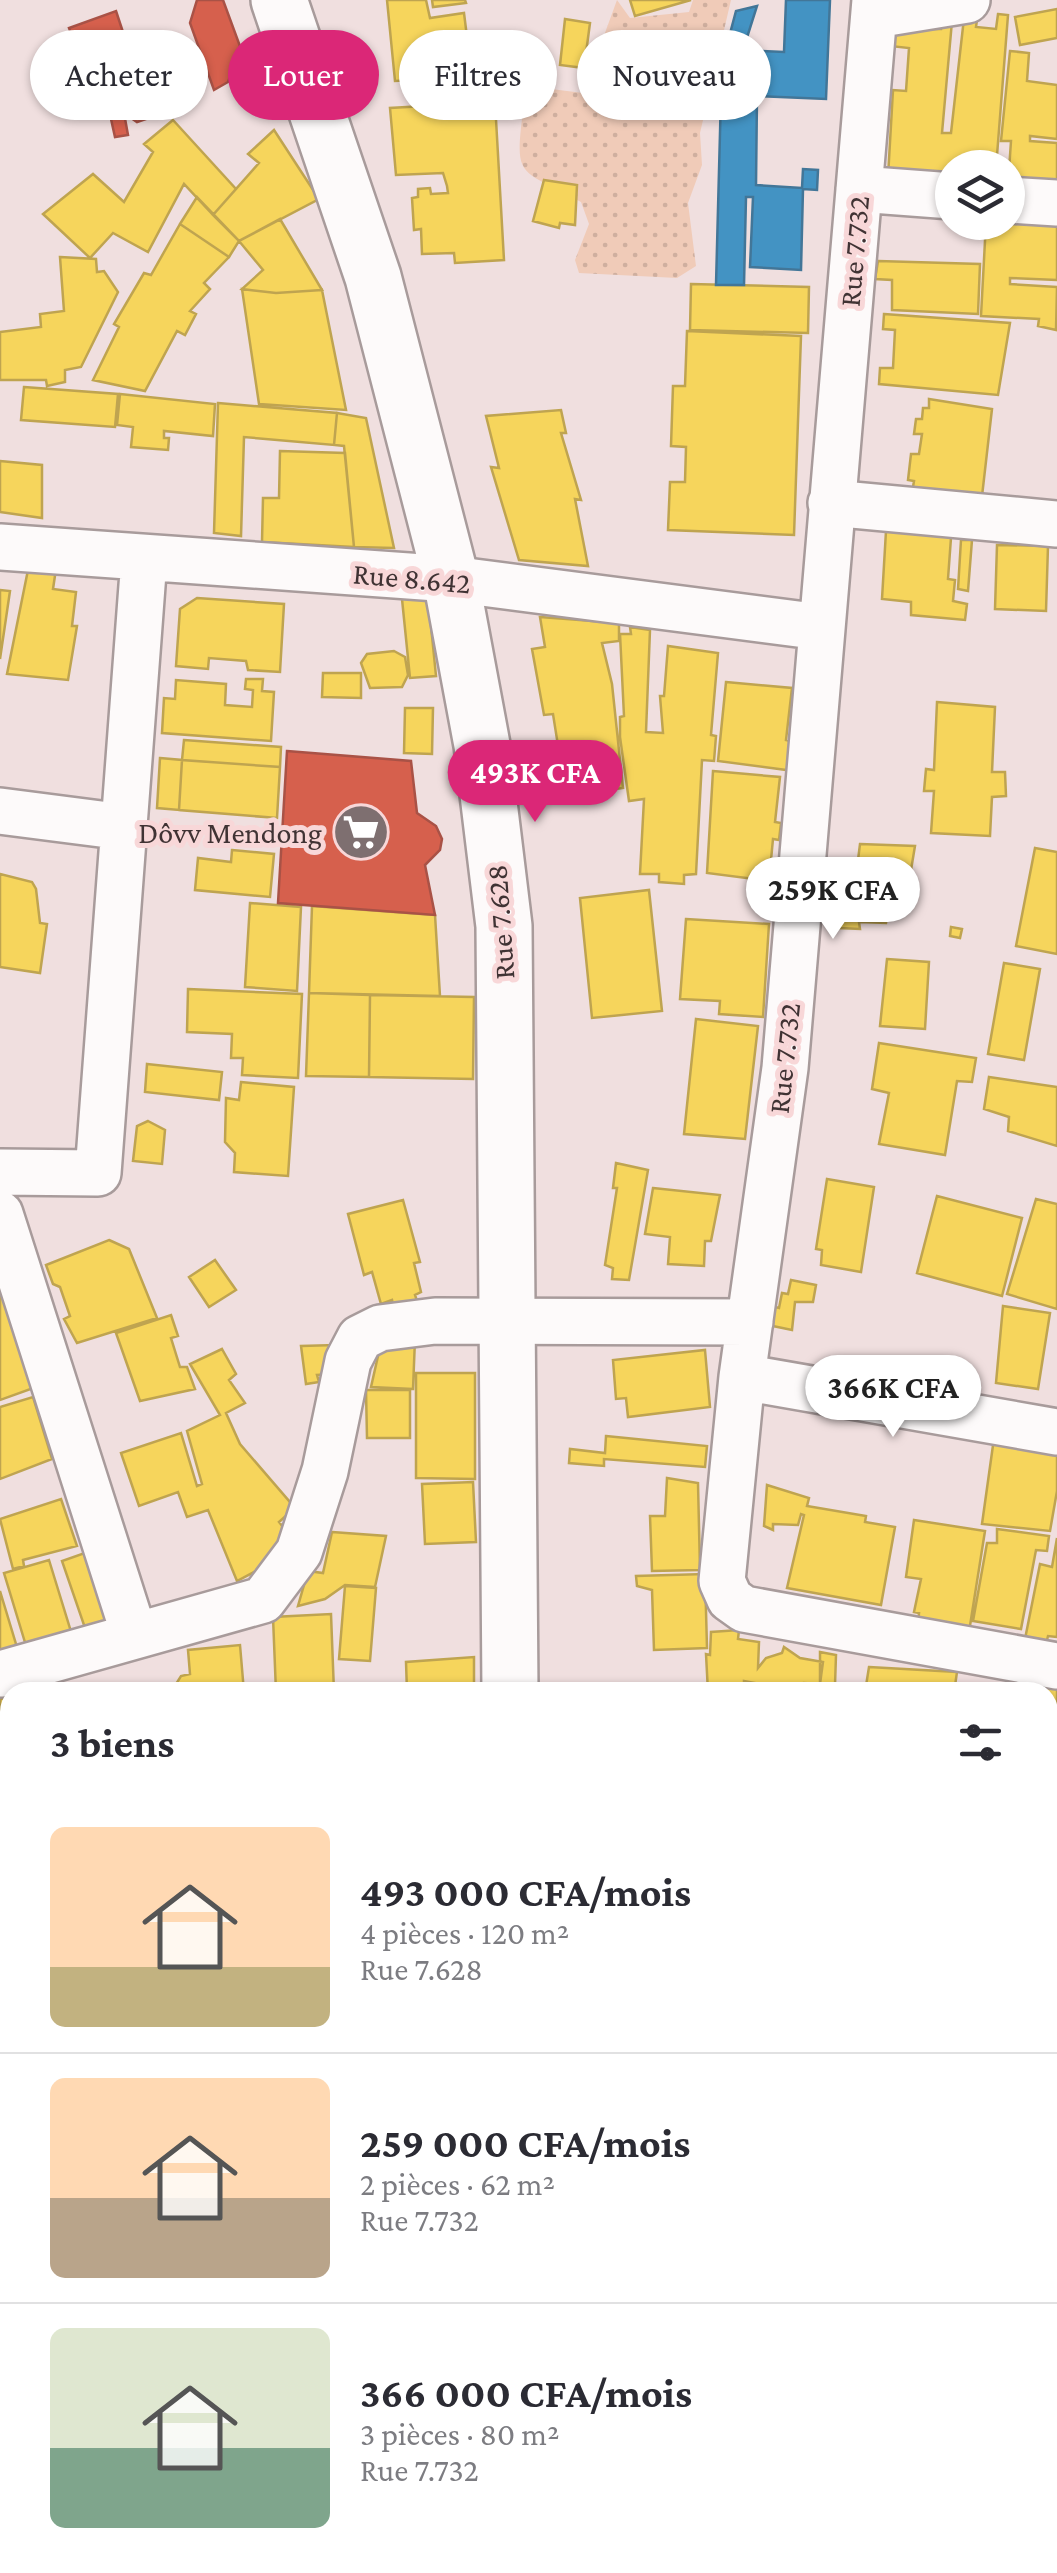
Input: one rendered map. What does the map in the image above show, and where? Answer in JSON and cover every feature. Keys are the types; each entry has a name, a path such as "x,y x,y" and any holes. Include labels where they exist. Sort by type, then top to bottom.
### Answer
{"main road":[{"name":"Rue 7.628","path":"279,0 373,277 450,579 482,745 504,926 510,1682"}],"street":[{"path":"875,7 967,0"},
{"name":"Rue 7.732","path":"875,7 785,1068 742,1377 722,1581 730,1599 744,1609 1057,1666"},
{"path":"860,189 935,195"},
{"path":"1025,201 1057,203"},
{"path":"832,503 1057,524"},
{"name":"Rue 8.642","path":"0,548 450,579 821,627"},
{"path":"0,1172 98,1173 144,558"},
{"path":"0,812 124,827"},
{"path":"0,1214 134,1634"},
{"path":"0,1674 264,1600 300,1552 326,1471 348,1361 360,1338 380,1328 435,1321 750,1322"},
{"path":"742,1377 1057,1432"}],"shaded area":[{"path":"617,0 630,18 689,12 693,0 731,0 724,30 606,30"},
{"path":"557,90 577,92 577,120 703,120 702,165 688,203 696,266 677,278 579,273 575,260 589,224 581,202 531,175 520,158 522,120 557,120"}],"building: Logements":[{"path":"387,0 426,0 430,18 464,13 466,30 399,30 399,81 395,81"},
{"path":"432,0 465,0 466,3 433,7"},
{"path":"630,0 691,0 635,16"},
{"path":"1057,9 1057,38 1020,45 1015,17"},
{"path":"998,14 1008,15 997,150 935,150 935,183 888,177 893,90 906,91 909,48 890,46 891,29 941,29 942,20 952,21 942,133 951,133 964,18 977,20 976,27 996,29"},
{"path":"565,19 590,23 589,30 577,30 577,67 560,65"},
{"path":"1010,51 1029,53 1027,81 1057,85 1057,139 1030,136 1030,141 1057,143 1057,189 1025,186 1025,150 1010,150 1011,141 1001,141"},
{"path":"399,107 399,120 496,120 504,260 455,263 454,253 422,254 421,229 414,230 412,198 418,197 418,189 430,188 431,194 448,193 447,186 443,173 396,175 390,108"},
{"path":"173,120 236,189 213,215 184,184 148,252 113,233 90,258 43,214 93,174 124,202 153,152 144,144"},
{"path":"274,130 319,199 239,241 213,215 259,163 248,154"},
{"path":"544,180 577,185 575,225 560,223 559,228 533,221"},
{"path":"197,197 239,241 229,257 180,224"},
{"path":"1057,218 1057,280 1010,278 1010,284 1057,287 1056,330 1038,326 1039,319 981,316 985,240 1025,240 1025,220"},
{"path":"280,219 322,290 276,293 242,289 263,270 239,241"},
{"path":"180,224 229,257 204,283 210,289 190,311 196,314 185,335 177,331 145,391 93,380 119,327 114,324 144,273 151,275"},
{"path":"60,257 96,259 97,272 104,271 118,292 81,367 65,370 65,382 47,386 46,380 0,380 0,332 41,327 40,314 64,311"},
{"path":"878,261 980,264 978,314 892,310 892,280 875,279"},
{"path":"691,284 809,287 808,333 690,330"},
{"path":"242,289 276,293 322,290 346,410 259,404"},
{"path":"884,314 1010,323 998,395 879,384 880,368 893,368 895,330 883,329"},
{"path":"687,331 801,336 794,535 668,530 670,482 685,482 686,447 671,446 673,386 685,386"},
{"path":"24,387 118,394 115,427 21,420"},
{"path":"120,394 215,404 213,436 164,431 164,438 169,438 168,450 131,447 133,427 117,425"},
{"path":"929,399 992,409 981,505 912,493 914,481 908,480 911,454 919,454 922,434 914,434 916,419 922,419"},
{"path":"218,403 337,413 334,445 244,437 241,536 214,533"},
{"path":"561,410 566,433 561,433 581,500 575,499 588,566 519,560 491,467 499,468 486,416"},
{"path":"337,413 366,418 394,548 354,547 344,446 334,445"},
{"path":"280,451 345,453 354,547 262,542 263,498 279,498"},
{"path":"0,461 42,465 42,518 0,512"},
{"path":"887,514 952,524 948,579 955,580 953,601 967,604 965,620 911,615 911,602 882,599"},
{"path":"961,540 972,540 968,591 958,589"},
{"path":"997,545 1048,546 1046,611 995,609"},
{"path":"29,565 56,569 53,589 76,592 72,626 77,626 68,680 7,674"},
{"path":"0,590 10,591 0,659"},
{"path":"428,596 436,676 410,678 402,599"},
{"path":"197,598 284,604 280,672 248,670 246,661 209,658 208,669 176,666 180,609"},
{"path":"540,617 619,623 619,641 602,643 612,684 623,788 566,796 553,714 544,715 532,649 545,647"},
{"path":"630,627 650,630 646,732 663,733 660,696 664,696 668,646 718,653 711,735 716,736 714,761 702,760 696,874 684,875 684,884 659,882 659,874 640,874 644,799 629,801 620,737 620,717 624,716 620,634 631,634"},
{"path":"394,651 405,657 408,675 402,687 370,688 361,663 367,654"},
{"path":"323,673 361,673 361,698 322,697"},
{"path":"246,679 263,679 262,691 274,692 271,741 162,733 164,698 175,699 176,680 226,684 225,705 252,707 253,690 245,689"},
{"path":"726,682 792,688 786,740 799,743 794,771 718,761"},
{"path":"937,702 995,707 992,772 1005,772 1006,796 992,797 990,836 931,833 934,791 924,791 926,769 934,770"},
{"path":"405,708 433,708 432,754 404,753"},
{"path":"184,740 281,747 280,767 182,760"},
{"path":"160,758 182,760 179,810 157,808"},
{"path":"182,760 280,767 277,818 179,810"},
{"path":"713,771 780,777 775,822 781,823 779,840 773,839 769,881 707,873"},
{"path":"860,844 915,846 907,894 891,891 886,923 859,922 860,929 839,928 839,908 844,908 846,885 855,884"},
{"path":"1035,848 1057,852 1057,954 1016,946"},
{"path":"232,850 274,854 270,897 195,890 198,858 231,862"},
{"path":"0,874 32,882 36,889 40,923 47,924 40,973 0,967"},
{"path":"649,890 662,1011 592,1018 580,898"},
{"path":"250,903 301,907 297,991 245,987"},
{"path":"312,906 435,915 440,996 309,993"},
{"path":"686,919 769,924 763,1017 719,1014 720,1001 680,999"},
{"path":"951,927 962,929 960,938 950,936"},
{"path":"887,959 929,962 925,1029 880,1026"},
{"path":"1004,963 1040,969 1024,1060 988,1054"},
{"path":"188,989 302,994 298,1078 242,1075 243,1058 231,1058 232,1034 187,1032"},
{"path":"309,993 370,995 369,1077 306,1076"},
{"path":"370,995 474,997 473,1079 369,1077"},
{"path":"696,1019 758,1026 745,1139 684,1134"},
{"path":"879,1043 976,1058 972,1082 957,1081 945,1155 879,1144 889,1093 872,1089"},
{"path":"147,1064 222,1072 219,1100 145,1092"},
{"path":"989,1077 1057,1087 1057,1146 1008,1131 1009,1117 984,1109"},
{"path":"241,1082 294,1087 288,1176 234,1172 235,1153 225,1142 226,1098 239,1100"},
{"path":"148,1121 165,1130 162,1164 133,1161 137,1126"},
{"path":"616,1163 648,1170 629,1280 612,1279 613,1268 605,1265 617,1188 613,1188"},
{"path":"827,1179 874,1187 861,1272 821,1265 822,1250 816,1249"},
{"path":"653,1188 720,1195 711,1241 705,1241 704,1266 668,1264 670,1237 645,1234"},
{"path":"937,1196 1022,1218 1002,1296 917,1273"},
{"path":"1036,1199 1057,1204 1057,1309 1007,1294"},
{"path":"403,1200 420,1262 414,1263 421,1292 415,1295 420,1310 396,1317 392,1300 381,1304 372,1272 364,1275 348,1214"},
{"path":"109,1240 129,1249 157,1318 77,1343 64,1319 70,1316 60,1287 53,1284 46,1265"},
{"path":"215,1260 236,1290 209,1307 189,1277"},
{"path":"791,1280 816,1285 813,1302 795,1302 792,1330 768,1325 772,1306 779,1308 782,1293 788,1294"},
{"path":"4,1295 39,1386 0,1400 0,1296"},
{"path":"1003,1306 1050,1313 1038,1389 996,1383"},
{"path":"171,1315 178,1336 171,1338 180,1367 187,1367 195,1389 140,1401 116,1333"},
{"path":"383,1334 415,1339 413,1389 371,1387"},
{"path":"336,1345 337,1374 317,1375 319,1382 306,1384 301,1346"},
{"path":"222,1349 236,1374 229,1380 245,1403 226,1413 240,1444 295,1508 279,1522 291,1537 277,1560 237,1581 208,1510 187,1517 178,1492 139,1506 121,1453 181,1433 197,1486 202,1484 187,1431 220,1415 190,1364"},
{"path":"705,1350 710,1407 628,1417 626,1398 616,1399 613,1360"},
{"path":"416,1373 475,1373 475,1479 416,1478"},
{"path":"366,1390 410,1390 410,1438 367,1438"},
{"path":"33,1397 52,1459 0,1479 0,1407"},
{"path":"995,1431 1057,1438 1057,1491 1050,1531 982,1524"},
{"path":"606,1436 707,1446 705,1467 604,1459 604,1466 569,1463 570,1449 605,1453"},
{"path":"667,1478 698,1483 700,1570 652,1571 650,1516 665,1516"},
{"path":"473,1482 476,1542 425,1544 422,1484"},
{"path":"767,1485 809,1498 807,1506 866,1516 865,1522 895,1527 881,1605 787,1588 804,1515 801,1514 798,1525 773,1524 773,1530 764,1526"},
{"path":"61,1499 77,1546 23,1560 24,1566 13,1569 0,1519"},
{"path":"914,1520 985,1531 969,1632 918,1622 919,1613 914,1612 921,1579 906,1577"},
{"path":"997,1529 1049,1536 1047,1551 1036,1550 1021,1629 973,1621 987,1543 997,1543"},
{"path":"332,1532 386,1536 375,1587 345,1585 325,1599 298,1606 308,1571 323,1573"},
{"path":"1057,1538 1057,1637 1048,1636 1045,1648 1024,1644 1040,1564 1052,1567"},
{"path":"96,1549 119,1616 85,1628 62,1561"},
{"path":"49,1560 72,1635 27,1649 4,1573"},
{"path":"705,1574 707,1648 654,1650 652,1590 637,1586 636,1576"},
{"path":"345,1586 376,1588 370,1661 339,1659"},
{"path":"0,1591 19,1654 0,1660"},
{"path":"331,1614 334,1682 276,1682 273,1617"},
{"path":"739,1630 738,1639 759,1642 758,1668 766,1658 782,1653 784,1647 800,1658 823,1662 820,1682 707,1682 706,1654 710,1655 711,1632"},
{"path":"240,1645 243,1682 177,1682 181,1676 190,1674 188,1650"},
{"path":"820,1652 836,1655 835,1682 820,1682"},
{"path":"474,1657 474,1682 407,1682 406,1662"},
{"path":"869,1667 957,1672 956,1682 867,1682"}],"building: Commerces":[{"path":"197,0 223,0 234,30 228,30 228,82 214,90 208,73 208,30 193,30 190,23"},
{"path":"116,11 122,30 70,30"},
{"path":"111,120 125,120 128,135 115,137"},
{"name":"Dôvv Mendong","path":"287,751 411,761 417,813 436,826 442,839 440,850 425,865 435,915 278,903"}],"building: Écoles":[{"path":"786,0 830,0 826,99 771,97 771,51 784,52"},
{"path":"757,6 749,30 731,30 736,11"},
{"path":"720,120 757,120 756,185 802,188 803,169 818,170 817,190 803,189 801,270 750,267 753,197 746,197 744,285 716,285"}],"place":[{"name":"Dôvv Mendong","path":"361,832"}]}
